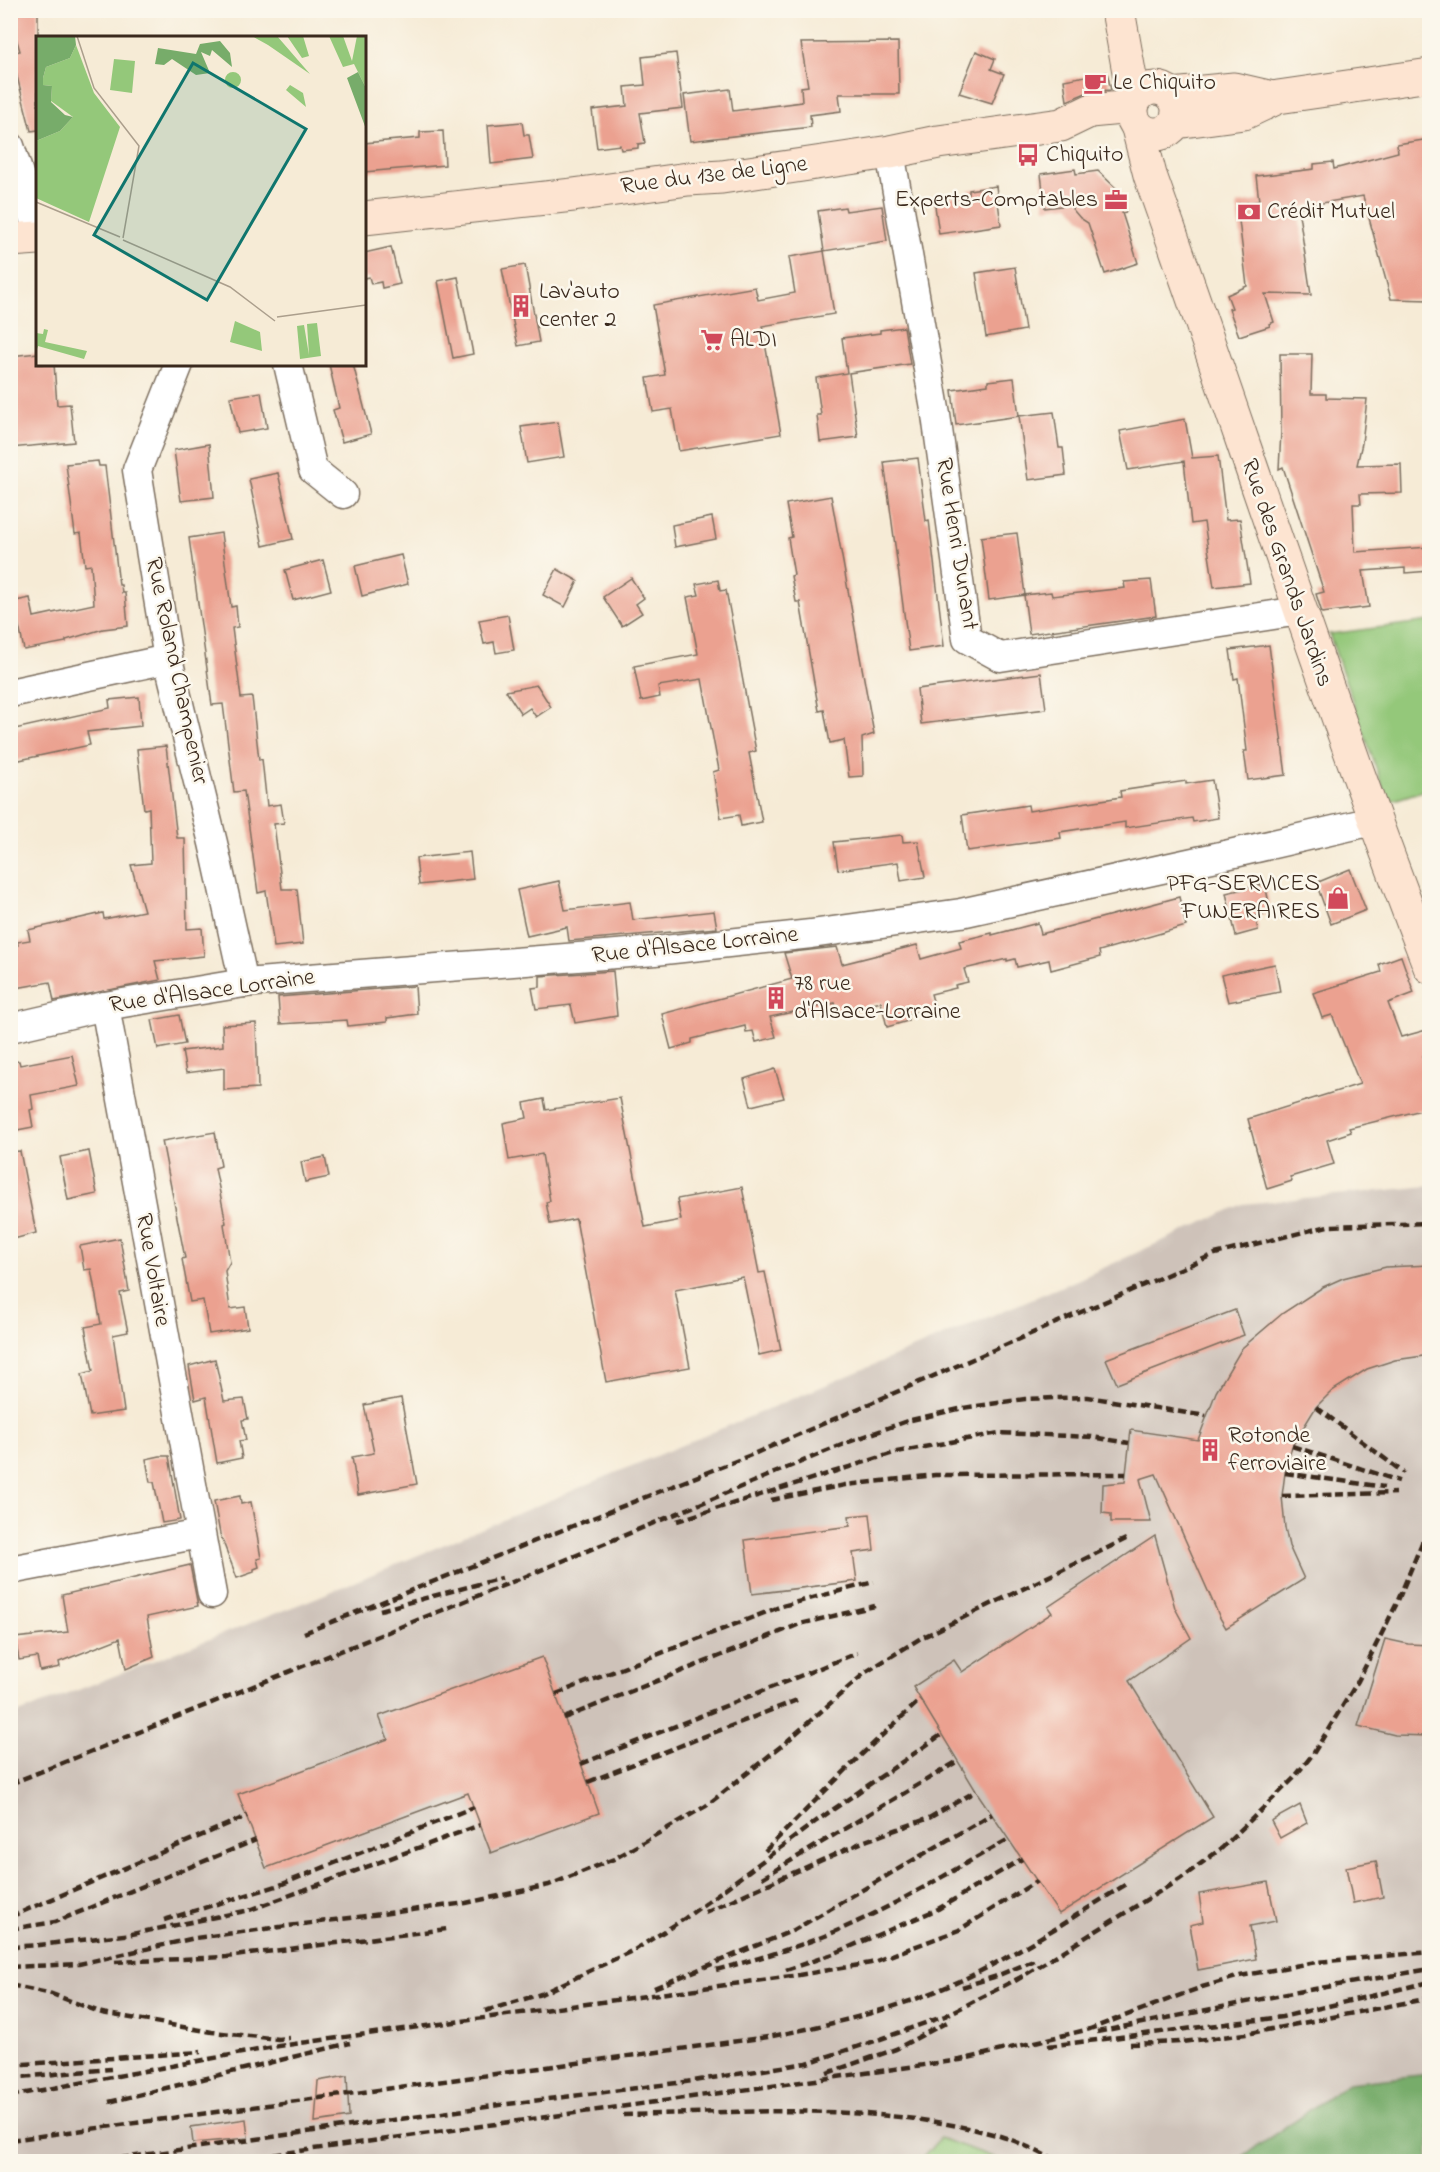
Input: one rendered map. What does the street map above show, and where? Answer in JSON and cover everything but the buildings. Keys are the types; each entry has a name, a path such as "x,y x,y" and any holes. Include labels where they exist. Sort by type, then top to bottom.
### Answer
{"main road":[{"path":"1118,10 1151,112"},
{"path":"1127,10 1151,112"},
{"name":"Rue du 13e de Ligne","path":"366,218 539,199 688,179 722,177 890,152 938,142 1061,125 1090,111 1151,112 1234,89 1273,98 1430,75"},
{"name":"Rue des Grands Jardins","path":"1151,112 1150,176 1373,821 1430,967"},
{"path":"10,240 36,238"}],"street":[{"path":"10,146 36,226"},
{"name":"Rue Henri Dunant","path":"890,152 936,415 967,639 1000,657 1299,611"},
{"name":"Rue Roland Champenier","path":"178,366 137,470 168,659 244,982"},
{"path":"288,366 313,470 343,494"},
{"path":"10,693 168,659"},
{"name":"Rue d'Alsace Lorraine","path":"10,1028 105,1006 244,982 655,951 812,934 950,914 1373,821"},
{"name":"Rue Voltaire","path":"105,1006 212,1594"},
{"path":"10,1570 200,1534"}],"shaded area":[{"path":"1429,1186 1430,2070 1400,2161 11,2162 11,1716 318,1597 1077,1280 1243,1204"}],"green space":[{"path":"1429,621 1429,789 1388,802 1329,634"},
{"path":"1429,2074 1429,2161 1236,2161 1349,2083"},
{"path":"940,2138 1004,2161 920,2161"}],"railway":[{"path":"304,1633 751,1455 1215,1254 1328,1226 1430,1223"},
{"path":"10,1784 512,1582 849,1442 907,1421 963,1408 1025,1399 1088,1397 1206,1416"},
{"path":"1316,1407 1404,1473"},
{"path":"677,1521 897,1452 999,1433 1092,1437 1129,1443"},
{"path":"1292,1446 1399,1481"},
{"path":"1285,1473 1384,1487"},
{"path":"771,1500 845,1485 935,1475 1126,1474"},
{"path":"1282,1496 1395,1493"},
{"path":"1015,1981 1180,1879 1222,1848 1293,1779 1313,1754 1358,1681 1396,1605 1424,1538"},
{"path":"10,1967 79,1964 195,1938 466,1903 549,1885 614,1859 706,1806 785,1743 866,1672 921,1638 1126,1539"},
{"path":"380,1610 502,1578"},
{"path":"556,1694 782,1606 874,1582"},
{"path":"564,1718 800,1624 875,1606"},
{"path":"581,1764 857,1653"},
{"path":"588,1782 797,1700"},
{"path":"765,1851 920,1700"},
{"path":"485,2011 541,1994 636,1949 684,1919 815,1822 941,1735"},
{"path":"762,1878 958,1761"},
{"path":"705,1912 865,1841 929,1818 976,1791"},
{"path":"164,1920 280,1885 474,1807"},
{"path":"654,1988 794,1930 992,1814"},
{"path":"10,1917 247,1816"},
{"path":"10,1947 132,1934 250,1910 480,1825"},
{"path":"716,1970 792,1948 842,1929 1009,1839"},
{"path":"10,1929 55,1922 256,1840"},
{"path":"786,1970 833,1954 938,1909 1022,1859"},
{"path":"10,2096 279,2046 799,1975 871,1963 959,1930 1037,1881"},
{"path":"10,2140 768,2037 817,2027 890,2008 960,1981 1023,1947 1125,1885"},
{"path":"115,1962 226,1957 447,1929"},
{"path":"220,2162 960,2060 1090,2029 1202,1987 1240,1976 1316,1962 1430,1952"},
{"path":"962,1987 1038,1959"},
{"path":"1097,2032 1292,1993 1430,1969"},
{"path":"93,2162 500,2105 693,2081 807,2063 945,2016 1023,1976"},
{"path":"1048,2046 1282,2017 1430,1982"},
{"path":"10,1985 52,1994 102,2013 212,2032 278,2039 289,2038"},
{"path":"1130,2044 1182,2042 1246,2034 1430,1998"},
{"path":"827,2073 896,2049 951,2020"},
{"path":"109,2102 350,2043"},
{"path":"10,2065 201,2052"},
{"path":"10,2078 111,2069"},
{"path":"623,2115 765,2111 907,2118 954,2125 1000,2136 1059,2162"}],"place":[{"name":"Le Chiquito","path":"1095,83"},
{"name":"Chiquito","path":"1028,155"},
{"name":"Experts-Comptables","path":"1116,200"},
{"name":"Crédit Mutuel","path":"1249,212"},
{"name":"Lav'auto center 2","path":"521,306"},
{"name":"ALDI","path":"712,340"},
{"name":"PFG-SERVICES FUNERAIRES","path":"1338,898"},
{"name":"78 rue d'Alsace-Lorraine","path":"776,998"},
{"name":"Rotonde ferroviaire","path":"1210,1450"}]}
